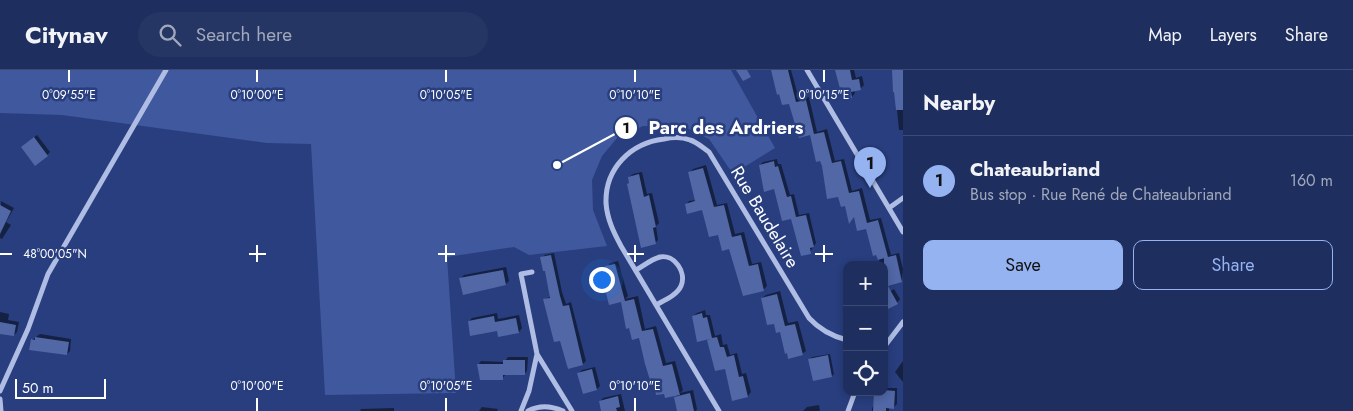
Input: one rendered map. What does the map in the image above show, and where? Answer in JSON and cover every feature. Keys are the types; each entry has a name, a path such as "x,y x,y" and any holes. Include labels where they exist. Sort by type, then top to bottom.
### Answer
{"street":[{"path":"0,391 28,329 48,274 166,70"},
{"path":"807,70 903,232"},
{"name":"Rue Baudelaire","path":"719,411 618,240 608,218 606,194 612,172 624,157 640,146 674,137 690,140 709,152 810,318 818,328 831,336 843,339"},
{"path":"888,208 903,198"},
{"path":"636,270 658,257 667,257 675,260 678,265 682,280 680,287 676,292 656,305"},
{"path":"532,272 521,274 537,354 572,411"},
{"path":"888,342 903,322"},
{"path":"521,411 529,391 537,354"},
{"path":"848,411 854,396"},
{"path":"0,399 1,411"},
{"path":"528,411 552,406 564,411"}],"shaded area":[{"path":"0,70 731,70 775,148 733,174 709,139 689,129 670,126 643,126 617,138 602,156 592,180 593,210 607,246 529,255 514,247 447,257 456,393 325,395 311,144 267,143 62,115 0,113"}],"building":[{"path":"736,70 747,70 751,77 743,81"},
{"path":"771,70 788,70 796,102 806,100 814,134 824,132 832,163 841,161 849,193 859,191 867,223 878,220 888,257 878,260 876,255 873,256 866,229 857,231 854,217 849,224 845,206 841,207 838,197 827,199 822,166 820,161 816,162 810,135 799,138 789,104 782,105 779,94 777,95"},
{"path":"835,70 850,70 852,80 859,79 861,90 851,92 852,98 843,100"},
{"path":"892,70 903,70 903,110 896,110"},
{"path":"34,137 48,156 35,166 21,147"},
{"path":"774,161 775,167 778,166 787,197 791,196 796,217 806,215 814,247 810,248 811,254 801,256 791,219 782,221 774,189 764,192 759,165"},
{"path":"703,168 714,207 724,205 732,237 741,235 749,266 758,264 764,291 743,296 729,249 722,251 718,235 709,237 702,210 687,214 685,204 695,201 688,172"},
{"path":"639,174 644,197 649,195 656,227 653,228 656,244 641,248 627,184 629,183 628,177"},
{"path":"0,205 11,211 0,234"},
{"path":"551,255 563,306 569,305 583,365 568,369 560,341 554,342 543,299 550,298 545,271 543,271 540,257"},
{"path":"896,255 902,282 888,286 888,261 884,261 884,258"},
{"path":"615,264 625,301 609,305 605,289 600,290 596,274 606,272 605,266"},
{"path":"503,270 506,285 463,295 459,278"},
{"path":"888,286 898,304 888,309"},
{"path":"777,294 785,326 795,324 803,355 788,359 780,332 776,333 774,324 767,325 761,298"},
{"path":"634,299 642,331 653,329 663,366 672,364 680,395 665,398 664,394 656,395 653,379 650,380 639,338 632,340 629,328 626,329 621,302"},
{"path":"702,313 703,318 707,317 712,338 717,337 720,347 724,347 727,357 734,355 739,377 743,376 748,397 732,401 725,369 715,371 707,340 710,339 697,342 692,316"},
{"path":"494,316 495,322 516,318 519,333 498,337 497,331 470,336 468,321"},
{"path":"0,322 16,325 14,336 0,334"},
{"path":"35,337 69,342 67,355 29,350 31,339 35,340"},
{"path":"828,355 832,377 813,381 808,359"},
{"path":"503,360 525,360 525,375 503,375 503,380 480,380 477,364 503,364"},
{"path":"592,369 597,390 583,394 577,373"},
{"path":"888,390 895,391 894,409 886,408 886,411 873,411 874,396 888,396"},
{"path":"690,393 694,411 677,411 674,397"},
{"path":"618,396 620,407 616,408 617,411 601,411 599,401"}],"place":[{"name":"Parc des Ardriers","path":"557,165"},
{"name":"Chateaubriand","path":"870,188"}]}
